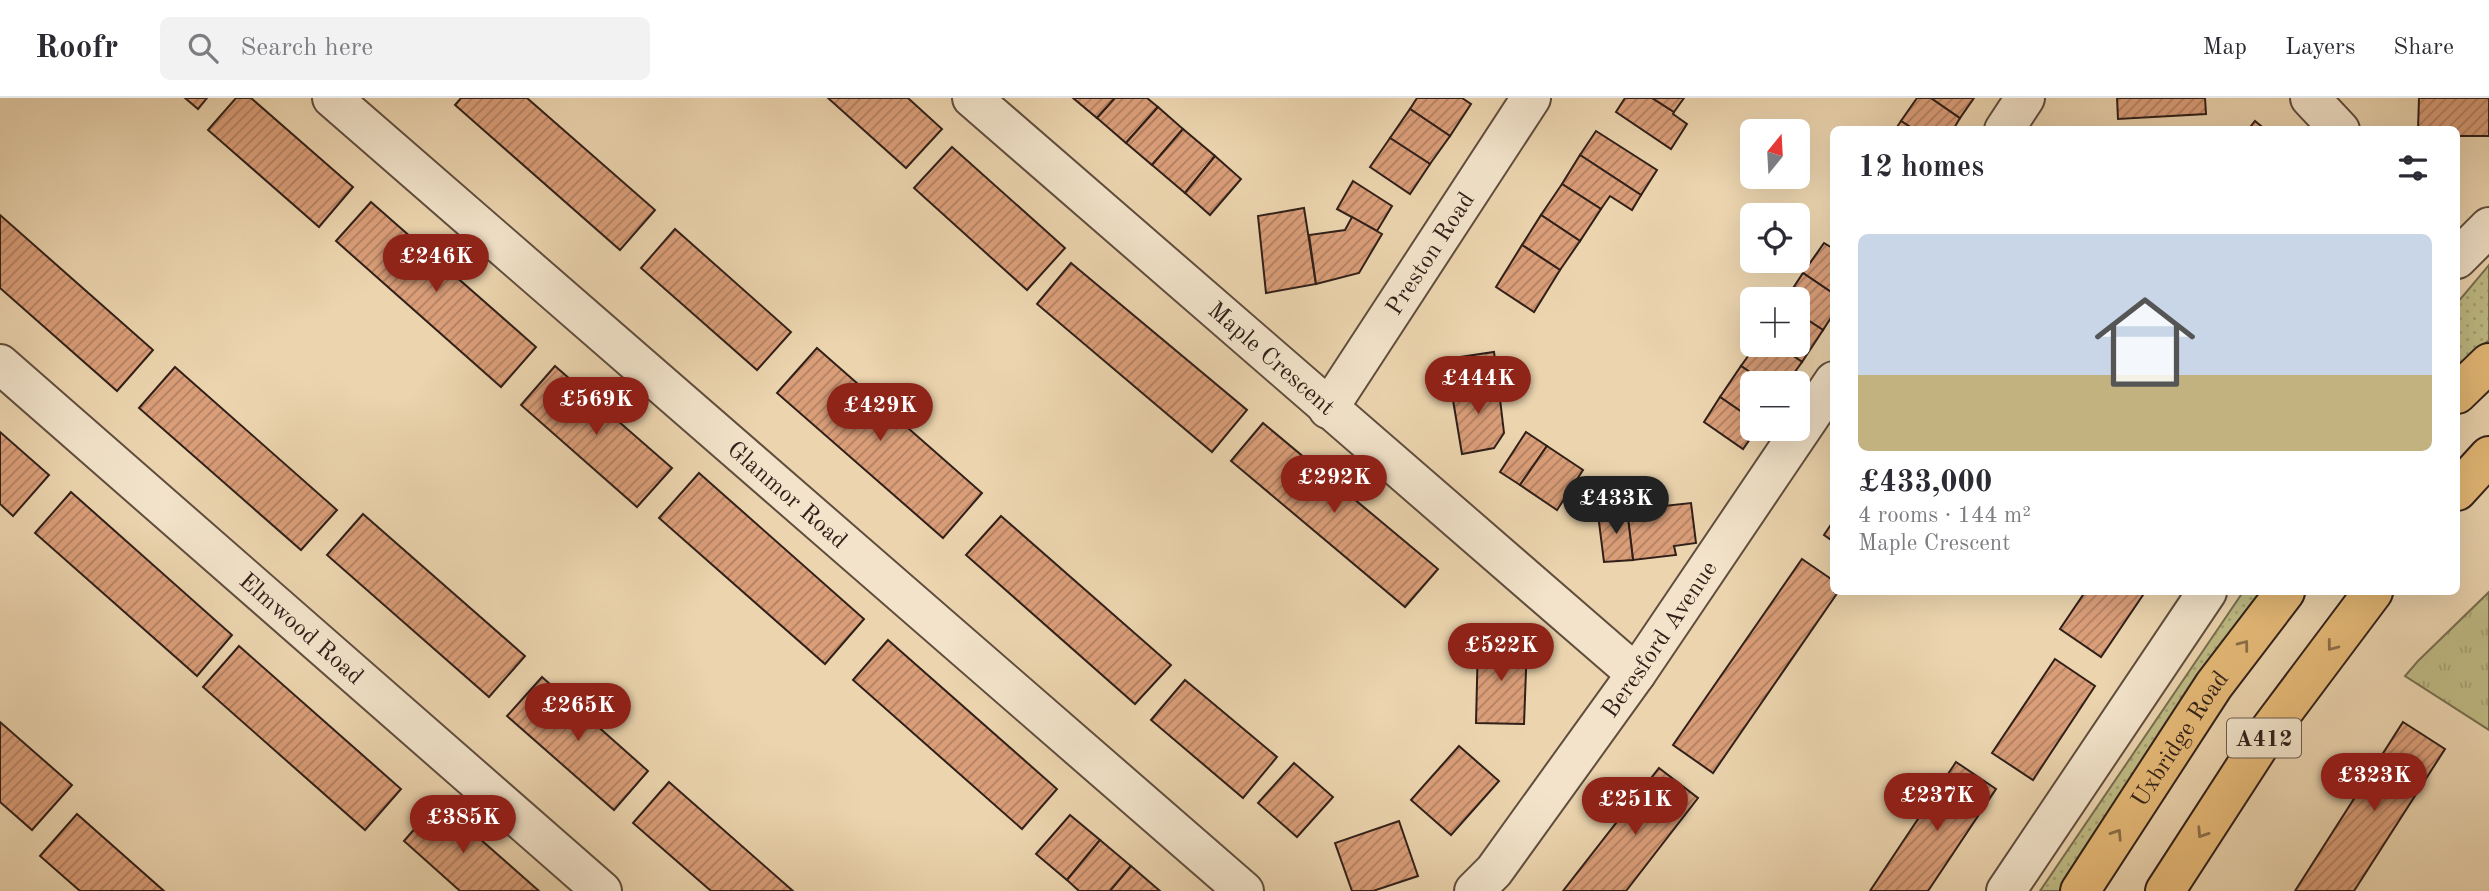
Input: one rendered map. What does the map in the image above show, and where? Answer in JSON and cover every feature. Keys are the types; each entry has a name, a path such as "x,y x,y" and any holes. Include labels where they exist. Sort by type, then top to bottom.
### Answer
{"main road":[{"path":"2460,391 2489,363"},
{"path":"2460,488 2489,456"},
{"name":"Uxbridge Road","path":"2080,891 2214,685 2283,595"},
{"name":"A412","path":"2165,891 2268,732 2371,595"}],"street":[{"name":"Glanmor Road","path":"332,98 1244,891"},
{"name":"Maple Crescent","path":"972,98 1636,674"},
{"name":"Preston Road","path":"1328,409 1531,98"},
{"path":"2007,126 2025,98"},
{"path":"2310,98 2336,126"},
{"path":"2460,253 2489,227"},
{"name":"Elmwood Road","path":"0,364 602,891"},
{"name":"Beresford Avenue","path":"1474,891 1494,872 1636,674 1830,387"},
{"path":"2006,891 2205,595"}],"green space":[{"path":"2489,265 2489,340 2460,368 2460,299"},
{"path":"2489,592 2489,730 2405,676"},
{"path":"2241,595 2267,595 2063,891 2040,891"}],"building":[{"path":"185,98 207,98 198,109"},
{"path":"236,98 251,98 353,187 319,227 208,130"},
{"path":"461,98 527,98 655,210 620,250 455,105"},
{"path":"828,98 908,98 942,129 906,168"},
{"path":"1073,98 1115,98 1097,118"},
{"path":"1115,98 1147,98 1158,107 1126,143 1097,118"},
{"path":"1417,98 1462,98 1471,104 1450,136 1410,109"},
{"path":"1625,98 1652,98 1687,124 1671,149 1616,112"},
{"path":"1652,98 1684,98 1674,112"},
{"path":"1917,98 1931,98 1960,118 1955,126 1909,126 1901,121"},
{"path":"1931,98 1974,98 1960,118"},
{"path":"2117,98 2205,98 2206,114 2118,119"},
{"path":"2419,98 2489,98 2489,136 2460,136 2460,126 2418,126"},
{"path":"1158,107 1183,129 1152,165 1126,143"},
{"path":"1410,109 1450,136 1430,164 1390,138"},
{"path":"1183,129 1215,156 1185,193 1152,165"},
{"path":"1596,131 1657,170 1641,195 1580,155"},
{"path":"1390,138 1430,164 1410,194 1370,167"},
{"path":"952,147 1065,248 1027,290 914,188"},
{"path":"1580,155 1641,195 1632,210 1610,196 1601,209 1562,184"},
{"path":"1215,156 1241,179 1210,215 1185,193"},
{"path":"1353,181 1392,206 1377,231 1337,209"},
{"path":"1562,184 1601,209 1580,241 1541,215"},
{"path":"371,202 536,347 501,387 336,241"},
{"path":"1304,208 1316,284 1266,293 1258,216"},
{"path":"0,215 153,350 117,391 0,288"},
{"path":"1541,215 1580,241 1560,270 1522,245"},
{"path":"1352,217 1382,234 1359,273 1316,284 1309,235 1345,230"},
{"path":"675,229 791,332 757,370 641,268"},
{"path":"1824,243 1830,247 1830,291 1803,273 1810,273 1810,263"},
{"path":"1522,245 1560,270 1534,312 1496,287"},
{"path":"1071,263 1247,410 1212,452 1037,304"},
{"path":"1803,273 1830,291 1830,319 1823,330 1810,322 1810,287 1794,287"},
{"path":"1810,322 1823,330 1810,350"},
{"path":"817,348 982,493 943,538 777,393"},
{"path":"1494,352 1498,382 1451,388 1446,359"},
{"path":"1747,357 1795,357 1802,362 1796,371 1748,371 1741,366"},
{"path":"555,366 672,468 637,507 521,405"},
{"path":"1741,366 1748,371 1740,371 1740,411 1720,397"},
{"path":"175,367 337,510 301,550 139,408"},
{"path":"1498,382 1504,433 1494,448 1462,454 1451,388"},
{"path":"1720,397 1740,411 1740,441 1749,441 1743,449 1704,422"},
{"path":"1263,423 1438,569 1405,607 1231,461"},
{"path":"0,432 49,475 13,516 0,504"},
{"path":"1526,432 1547,446 1520,485 1500,472"},
{"path":"1547,446 1583,470 1557,510 1520,485"},
{"path":"699,473 864,619 825,664 659,518"},
{"path":"71,492 232,635 197,676 35,533"},
{"path":"1691,503 1696,543 1674,546 1676,555 1633,560 1627,510"},
{"path":"1627,510 1633,560 1604,562 1598,514"},
{"path":"363,514 525,656 489,697 327,555"},
{"path":"1001,516 1171,665 1135,704 966,555"},
{"path":"1830,526 1830,539 1824,535"},
{"path":"1802,559 1830,578 1830,595 1836,595 1713,773 1673,745"},
{"path":"2083,595 2143,595 2101,657 2060,629"},
{"path":"888,640 1057,789 1022,829 853,680"},
{"path":"1478,642 1527,644 1524,724 1476,723"},
{"path":"239,646 401,789 365,830 203,687"},
{"path":"2055,659 2095,686 2033,780 1992,753"},
{"path":"542,677 648,771 614,810 507,716"},
{"path":"1185,680 1277,757 1243,798 1151,720"},
{"path":"0,722 72,785 32,830 0,802"},
{"path":"2403,722 2445,749 2354,891 2295,891"},
{"path":"1459,746 1499,781 1451,835 1411,800"},
{"path":"1956,762 1996,789 1928,891 1870,891"},
{"path":"1294,763 1333,797 1297,837 1258,803"},
{"path":"1659,768 1698,798 1626,891 1563,891"},
{"path":"669,782 793,891 711,891 633,823"},
{"path":"438,802 539,891 460,891 404,841"},
{"path":"77,814 164,891 80,891 40,856"},
{"path":"1070,815 1100,840 1067,880 1036,854"},
{"path":"1399,821 1418,876 1373,891 1352,891 1335,843"},
{"path":"1100,840 1131,866 1110,891 1079,891 1067,880"},
{"path":"1131,866 1160,891 1110,891"}]}
